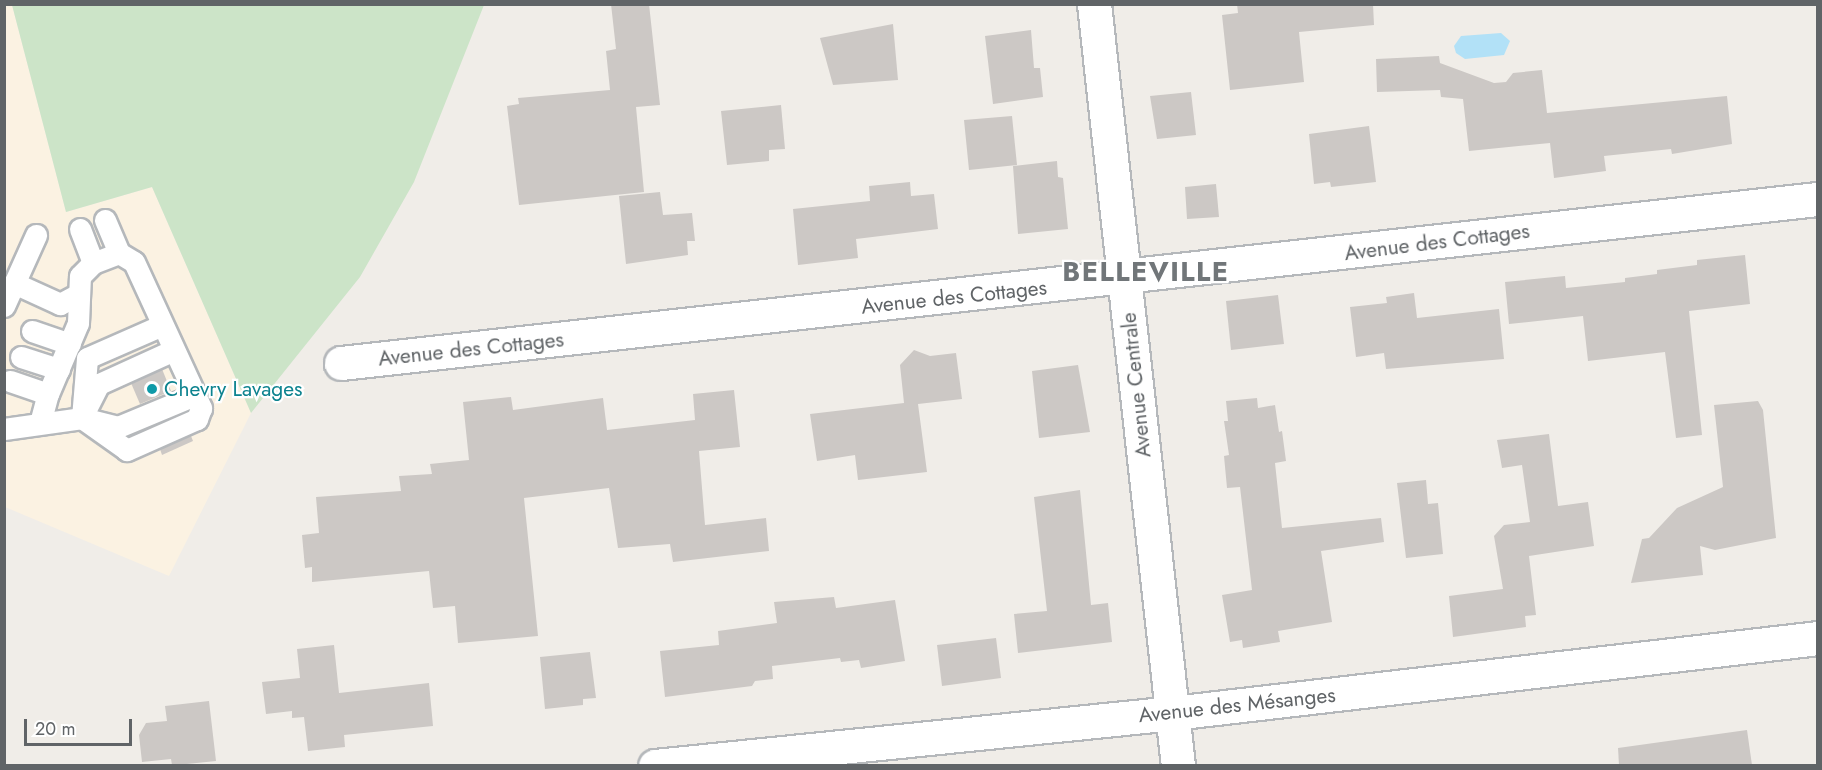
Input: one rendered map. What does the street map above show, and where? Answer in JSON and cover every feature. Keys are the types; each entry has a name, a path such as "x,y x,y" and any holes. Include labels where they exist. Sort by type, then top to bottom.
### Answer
{"street":[{"name":"Avenue Centrale","path":"1094,4 1178,765"},
{"name":"Avenue des Cottages","path":"341,363 1124,278 1818,199"},
{"name":"Avenue des Mésanges","path":"655,765 1173,713 1818,638"}],"lane":[{"path":"4,429 82,418 118,427 195,395 134,262 118,253 105,220"},
{"path":"80,229 93,263"},
{"path":"4,306 36,235"},
{"path":"40,423 48,394 78,323 77,295 80,276 93,263 118,253"},
{"path":"15,283 60,304 77,295"},
{"path":"82,418 87,358 162,325"},
{"path":"32,331 69,344"},
{"path":"82,418 99,384 174,350"},
{"path":"21,357 59,369"},
{"path":"10,381 48,394"}],"shaded area":[{"path":"4,5 12,5 66,212 152,187 251,413 169,576 5,507"}],"green space":[{"path":"12,5 484,5 414,182 360,277 251,413 152,187 66,212"}],"water":[{"path":"1501,33 1510,41 1504,55 1465,59 1456,53 1454,46 1461,36"}],"building":[{"path":"611,4 649,4 660,105 636,107 644,192 519,205 507,106 519,104 518,98 610,90 606,51 616,49"},
{"path":"1237,4 1373,4 1374,25 1299,32 1304,82 1230,90 1222,15 1238,13"},
{"path":"893,24 898,80 833,85 820,38"},
{"path":"1031,30 1034,68 1040,68 1043,97 993,104 985,36"},
{"path":"1439,56 1440,63 1494,83 1506,82 1513,73 1542,70 1547,113 1727,96 1732,144 1672,154 1671,149 1604,156 1606,171 1554,178 1550,143 1469,151 1463,99 1441,97 1440,90 1377,92 1376,59"},
{"path":"1191,92 1196,135 1157,139 1150,96"},
{"path":"781,105 785,149 769,150 769,161 727,165 721,111"},
{"path":"1012,116 1017,165 969,170 964,120"},
{"path":"1369,126 1376,182 1331,187 1330,182 1314,184 1309,134"},
{"path":"1057,161 1058,177 1063,178 1068,229 1018,234 1013,166"},
{"path":"910,182 911,196 934,194 938,229 856,239 858,258 798,265 793,209 870,201 869,186"},
{"path":"1216,184 1219,217 1187,219 1185,187"},
{"path":"660,192 663,215 692,213 695,241 687,241 688,255 626,264 619,196"},
{"path":"1745,255 1750,304 1689,311 1702,435 1676,438 1665,352 1588,361 1583,316 1509,324 1505,282 1565,276 1566,288 1625,282 1625,278 1657,274 1657,270 1697,265 1697,260"},
{"path":"1414,293 1417,318 1499,309 1504,359 1386,369 1384,353 1356,357 1350,307 1387,303 1386,297"},
{"path":"1278,295 1284,344 1231,350 1226,301"},
{"path":"914,350 930,356 956,353 962,399 918,404 927,472 858,480 855,455 817,461 810,414 904,403 900,365"},
{"path":"1078,365 1090,432 1039,438 1032,371"},
{"path":"162,369 171,391 140,404 131,383"},
{"path":"734,390 740,447 699,451 705,525 766,518 769,551 673,562 670,544 618,548 609,488 524,498 538,636 458,643 455,606 433,608 429,571 312,582 312,567 305,568 302,535 319,533 316,497 401,491 399,476 432,474 430,464 469,460 463,402 511,397 513,410 603,398 607,430 695,420 693,394"},
{"path":"1257,398 1258,408 1275,405 1279,432 1282,431 1286,461 1275,463 1282,528 1381,518 1384,542 1321,551 1332,622 1278,631 1280,642 1243,648 1242,640 1230,642 1222,595 1252,590 1240,487 1227,488 1224,456 1229,455 1224,421 1228,421 1226,401"},
{"path":"1758,401 1763,410 1776,538 1715,550 1700,546 1703,575 1631,583 1642,539 1649,538 1677,508 1723,487 1714,405"},
{"path":"1549,434 1558,506 1588,502 1594,546 1529,556 1536,615 1525,616 1526,627 1453,637 1449,596 1503,589 1494,536 1504,525 1530,522 1522,465 1502,468 1497,440"},
{"path":"191,436 193,441 162,455 160,449"},
{"path":"1426,480 1428,504 1438,503 1443,554 1406,558 1397,483"},
{"path":"1080,490 1091,605 1108,603 1112,642 1018,653 1014,614 1047,611 1034,497"},
{"path":"834,597 836,608 895,600 905,661 861,668 859,660 841,662 840,658 772,666 773,679 755,681 752,686 665,697 660,651 719,645 718,631 777,623 774,602"},
{"path":"996,638 1001,678 942,686 937,645"},
{"path":"334,645 339,693 429,683 433,726 344,735 345,747 308,751 304,717 292,718 292,711 266,714 262,682 300,678 297,649"},
{"path":"590,652 596,698 583,699 583,705 545,709 540,657"},
{"path":"209,701 216,761 177,765 172,765 171,759 142,762 139,735 146,723 167,721 165,706"},
{"path":"1747,730 1752,765 1619,765 1618,748"}],"place":[{"name":"Chevry Lavages","path":"152,389"}],"district":[{"name":"BELLEVILLE","path":"1146,272"}]}
